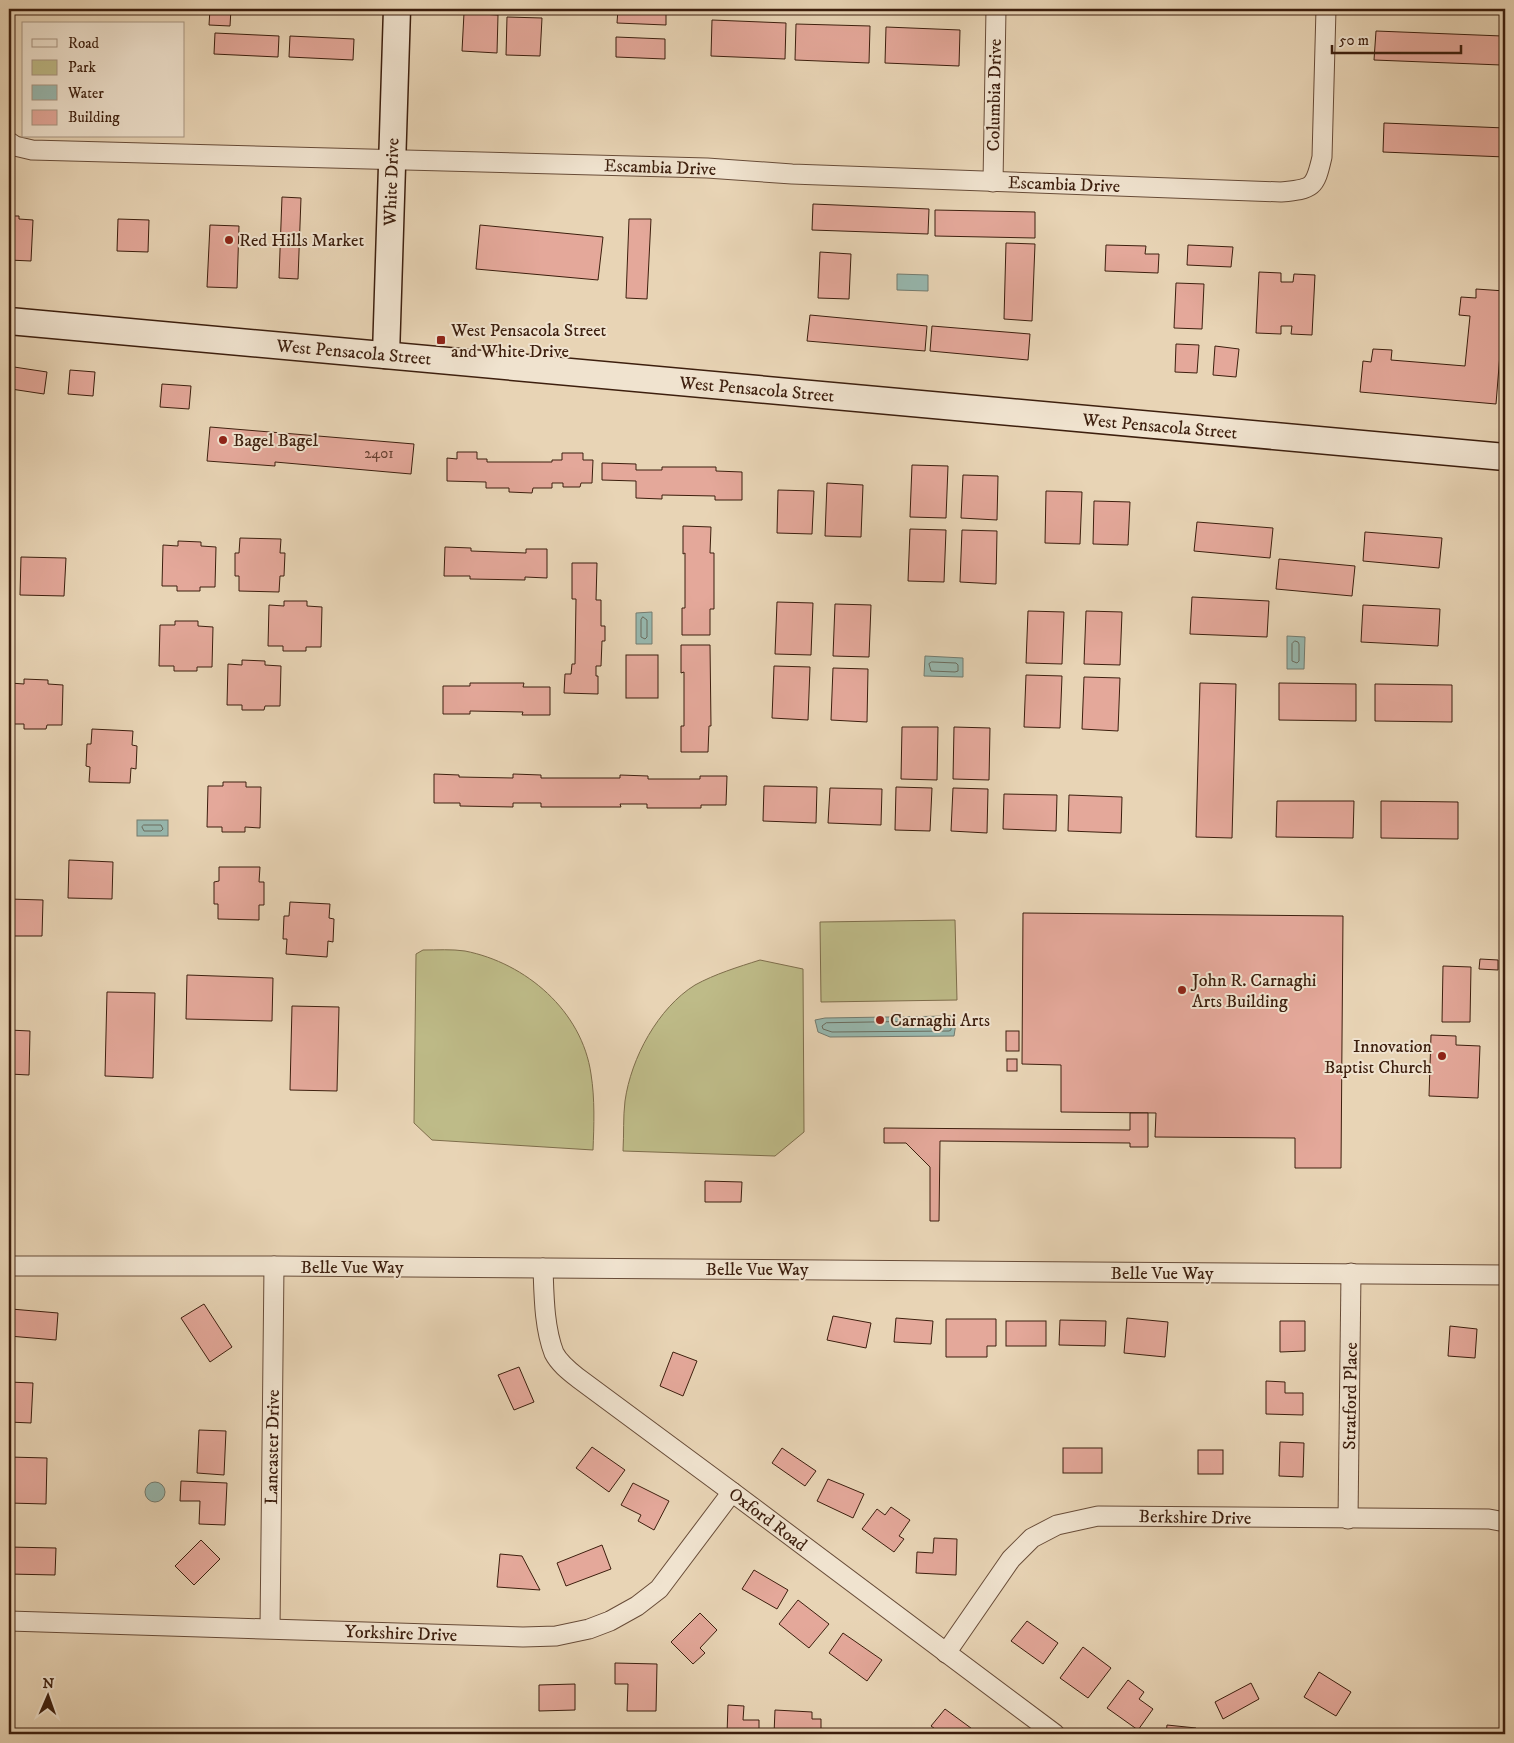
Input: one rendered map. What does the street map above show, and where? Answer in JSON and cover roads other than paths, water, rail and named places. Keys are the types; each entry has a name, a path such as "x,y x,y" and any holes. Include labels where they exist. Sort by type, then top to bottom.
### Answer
{"main road":[{"name":"White Drive","path":"386,355 391,160 398,9"},
{"name":"West Pensacola Street","path":"9,321 1505,458"}],"street":[{"name":"Columbia Drive","path":"992,182 996,9"},
{"name":"Escambia Drive","path":"9,142 15,146 32,150 707,168 792,174 1281,192 1300,190 1311,185 1317,178 1322,157 1326,9"},
{"name":"Belle Vue Way","path":"9,1266 274,1266 1505,1275"},
{"name":"Lancaster Drive","path":"270,1628 274,1266"},
{"name":"Oxford Road","path":"543,1268 548,1329 555,1354 562,1365 1054,1734"},
{"name":"Stratford Place","path":"1348,1519 1351,1273"},
{"name":"Yorkshire Drive","path":"9,1621 524,1637 556,1636 589,1629 610,1622 659,1589 732,1492"},
{"name":"Berkshire Drive","path":"946,1653 1011,1558 1032,1538 1057,1525 1098,1516 1489,1519 1505,1522"}],"water":[{"path":"897,274 928,275 928,291 897,290"},
{"path":"652,612 652,644 636,644 636,613"},
{"path":"1287,636 1305,637 1304,669 1287,669"},
{"path":"925,656 963,658 963,677 924,676"},
{"path":"137,820 168,820 168,836 137,836"},
{"path":"951,1016 956,1023 954,1036 830,1037 818,1032 815,1020 825,1018"},
{"path":"155,1482 162,1485 165,1492 162,1499 155,1502 148,1499 145,1492 148,1485"}],"place":[{"name":"Red Hills Market","path":"229,240"},
{"name":"West Pensacola Street and White Drive","path":"441,340"},
{"name":"Bagel Bagel","path":"223,440"},
{"name":"John R. Carnaghi Arts Building","path":"1182,990"},
{"name":"Carnaghi Arts","path":"880,1020"},
{"name":"Innovation Baptist Church","path":"1442,1056"}]}
